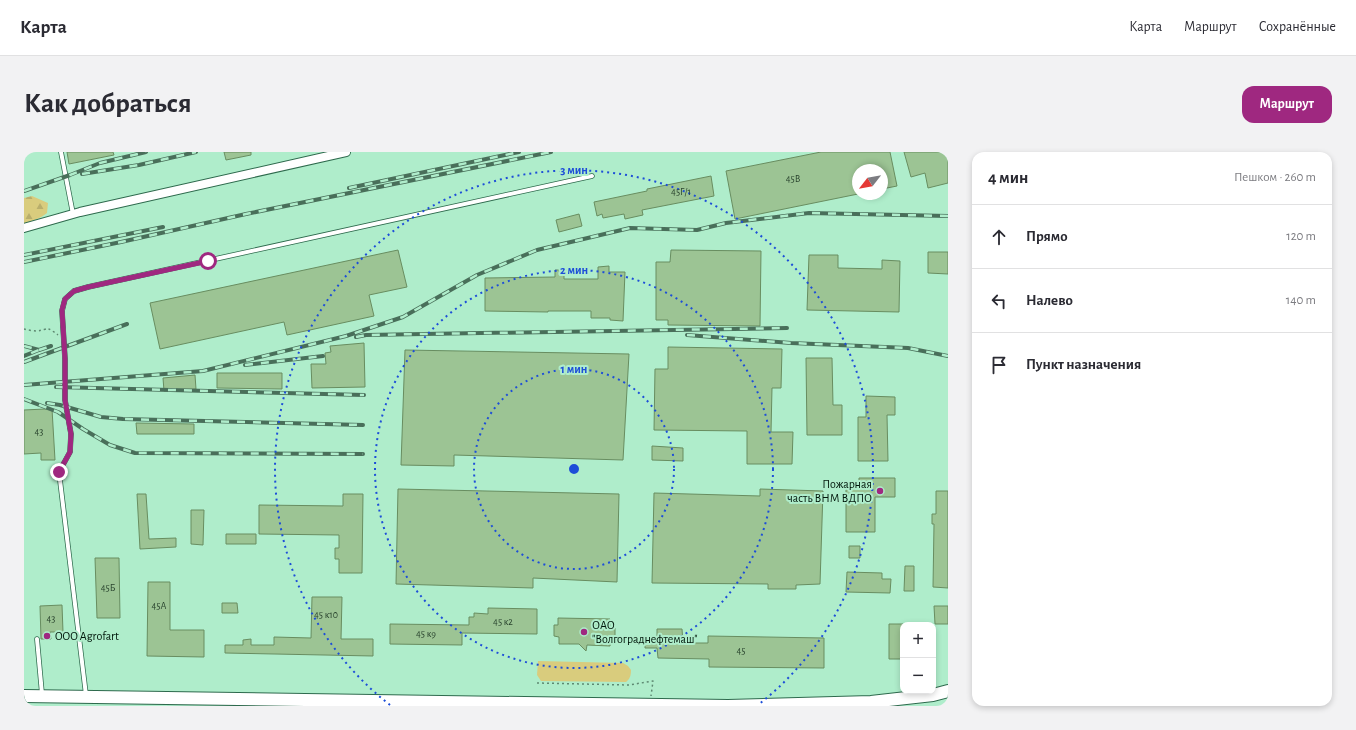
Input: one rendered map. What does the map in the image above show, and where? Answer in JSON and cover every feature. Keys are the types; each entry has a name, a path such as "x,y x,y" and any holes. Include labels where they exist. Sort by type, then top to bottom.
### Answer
{"main road":[{"path":"24,696 375,703 728,706 871,702 933,695 948,691"}],"street":[{"path":"24,228 73,214 346,152"}],"lane":[{"path":"61,152 73,214"},
{"path":"86,698 59,472 70,452 71,434 65,400 62,310 65,299 74,291 592,176"},
{"path":"37,639 42,697"}],"path":[{"path":"24,329 37,331 45,328 51,329 57,335 64,336"},
{"path":"537,683 629,685 653,681 650,705"}],"green space":[{"path":"32,196 48,203 47,213 24,224 24,198"},
{"path":"538,661 623,663 631,670 631,674 626,682 541,681 537,675"}],"building":[{"path":"67,152 113,152 114,155 69,164"},
{"path":"224,152 251,152 251,155 226,160"},
{"path":"821,152 890,152 897,186 888,188 888,164 852,164 852,195 735,219 726,171"},
{"path":"904,152 948,152 948,183 928,188 925,173 911,177"},
{"path":"711,176 714,196 642,210 643,215 625,219 624,214 603,218 602,214 597,216 594,202"},
{"path":"579,214 582,226 559,232 556,220"},
{"path":"398,250 407,287 369,295 374,316 287,335 284,322 160,349 150,303"},
{"path":"671,250 761,251 760,326 668,325 668,320 656,320 656,262 670,262"},
{"path":"928,252 948,252 948,274 928,273"},
{"path":"809,255 838,255 838,268 882,269 882,260 900,261 899,312 807,310"},
{"path":"609,266 609,272 625,272 623,321 610,320 610,318 591,318 591,311 485,311 485,278 555,277 555,270 564,270 564,279 598,279 598,267"},
{"path":"364,343 365,387 312,388 311,364 326,364 325,353 331,352 330,346"},
{"path":"668,347 782,349 781,388 772,388 771,432 793,432 792,464 747,464 747,431 654,430 655,369 668,369"},
{"path":"405,350 629,354 623,460 454,455 454,466 401,465"},
{"path":"806,358 832,358 833,405 842,405 842,435 807,435"},
{"path":"217,373 282,373 282,389 217,388"},
{"path":"195,375 196,389 164,391 163,378"},
{"path":"866,396 895,397 895,415 887,415 888,461 858,461 858,417 866,417"},
{"path":"52,409 55,460 41,460 41,453 24,454 24,410"},
{"path":"136,423 194,424 194,434 137,434"},
{"path":"652,446 683,448 683,461 652,460"},
{"path":"859,478 895,478 895,497 875,497 875,532 846,532 846,487 859,487"},
{"path":"398,489 619,494 617,582 533,578 533,588 396,584"},
{"path":"760,489 823,491 820,584 796,585 796,589 768,589 768,584 652,583 654,493 760,496"},
{"path":"936,491 948,491 948,588 933,587 934,524 932,524 932,514 936,514"},
{"path":"137,494 146,494 149,539 176,538 176,547 140,549"},
{"path":"343,494 363,494 362,573 339,573 339,559 335,559 335,548 339,548 339,535 259,534 259,505 343,506"},
{"path":"191,510 204,510 203,545 191,544"},
{"path":"226,534 256,534 256,544 226,544"},
{"path":"849,546 860,546 860,558 849,558"},
{"path":"95,558 119,558 120,618 97,618"},
{"path":"905,566 914,566 914,591 904,591"},
{"path":"847,572 882,573 882,579 891,579 890,593 846,592"},
{"path":"148,582 170,582 170,630 204,630 204,657 147,656"},
{"path":"312,597 342,597 341,639 373,639 373,656 225,653 225,645 243,645 243,640 251,639 251,645 274,645 274,637 311,638"},
{"path":"222,603 237,603 238,613 222,613"},
{"path":"62,605 63,632 50,632 51,639 41,639 40,606"},
{"path":"934,606 948,606 948,624 936,624"},
{"path":"488,608 537,609 537,634 462,633 462,645 390,644 390,624 469,625 469,617 474,617 474,613 488,614"},
{"name":"ОАО \"Волгограднефтемаш\"","path":"558,618 610,619 610,628 615,628 615,639 611,639 610,646 587,645 586,651 579,644 559,644 559,637 554,636 554,625 558,625"},
{"path":"889,624 900,624 900,659 889,659"},
{"path":"657,629 682,629 683,643 708,643 708,636 824,638 824,668 709,667 709,659 658,658 657,648 645,648 645,639 657,638"}],"railway":[{"path":"24,191 100,163 146,152"},
{"path":"82,174 139,165 196,152"},
{"path":"349,188 519,152"},
{"path":"24,262 246,214 551,152"},
{"path":"24,385 203,371 346,336 403,317 477,275 537,250 630,228 697,230 726,223 809,213 948,216"},
{"path":"24,255 163,227"},
{"path":"24,362 127,324"},
{"path":"356,337 366,335 787,328"},
{"path":"687,335 791,343 908,348 948,356"},
{"path":"24,346 39,350 24,356"},
{"path":"39,350 51,346"},
{"path":"245,365 323,356"},
{"path":"56,387 364,395"},
{"path":"24,399 58,412 110,445 135,453 363,454"},
{"path":"47,403 60,405 101,417 123,419 363,425"}],"place":[{"name":"Пожарная часть ВНМ ВДПО","path":"880,491"},
{"name":"ОАО \"Волгограднефтемаш\"","path":"584,632"},
{"name":"OOO Agrofart","path":"47,636"}],"route":[{"path":"59,472 70,452 71,434 65,400 65,359 62,310 65,299 74,291 88,287 208,261"}]}
